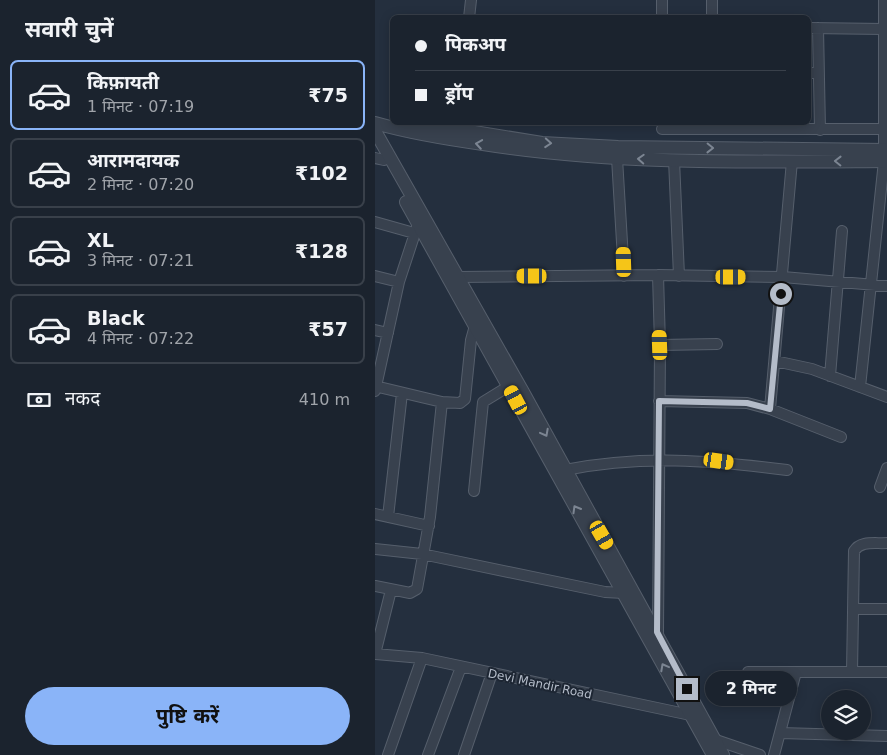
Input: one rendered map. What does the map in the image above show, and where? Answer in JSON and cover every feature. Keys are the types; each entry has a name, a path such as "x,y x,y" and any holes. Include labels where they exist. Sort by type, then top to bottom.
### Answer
{"street":[{"path":"469,15 471,0"},
{"path":"662,0 662,15"},
{"path":"712,0 712,15"},
{"path":"859,387 885,156 884,0"},
{"path":"820,130 814,73 813,28 884,29"},
{"path":"375,114 390,118"},
{"path":"375,123 446,138 542,154 617,158 661,154 674,160 792,161 885,156"},
{"path":"459,126 543,143 661,154 885,156"},
{"path":"661,154 662,126 820,130 884,129"},
{"path":"375,131 458,277 509,386 554,472 624,593 690,715 723,755"},
{"path":"375,144 380,159 416,228 477,320 657,632 704,718 713,755"},
{"path":"617,158 624,276"},
{"path":"674,160 679,276"},
{"path":"770,409 792,161"},
{"path":"375,222 416,228"},
{"path":"416,228 399,282 375,388 442,402 460,403 465,399 477,320"},
{"path":"830,376 842,231"},
{"path":"458,277 658,275 783,277 887,286"},
{"path":"657,632 660,345 658,275"},
{"path":"375,276 399,282"},
{"path":"375,330 388,333"},
{"path":"660,345 717,344"},
{"path":"775,361 812,369 887,397"},
{"path":"474,491 483,402 509,386"},
{"path":"388,517 402,393"},
{"path":"659,401 747,403 770,409 841,438"},
{"path":"375,586 410,593 417,589 422,554 429,526 442,402"},
{"path":"565,470 604,462 659,459 719,461 787,470"},
{"path":"880,487 886,473"},
{"path":"375,514 429,526"},
{"path":"852,672 854,551 857,546 864,544 887,544"},
{"path":"375,549 422,554 605,592 624,593"},
{"path":"375,654 391,590"},
{"path":"854,609 887,608"},
{"name":"Devi Mandir Road","path":"375,654 423,658 704,718"},
{"path":"388,755 423,658"},
{"path":"428,755 461,667"},
{"path":"748,672 887,672"},
{"path":"774,755 796,672"},
{"path":"464,755 491,673"},
{"path":"780,733 887,736"},
{"path":"708,738 760,755"}],"route":[{"path":"687,689 657,632 659,401 747,403 770,409 781,294"}]}
